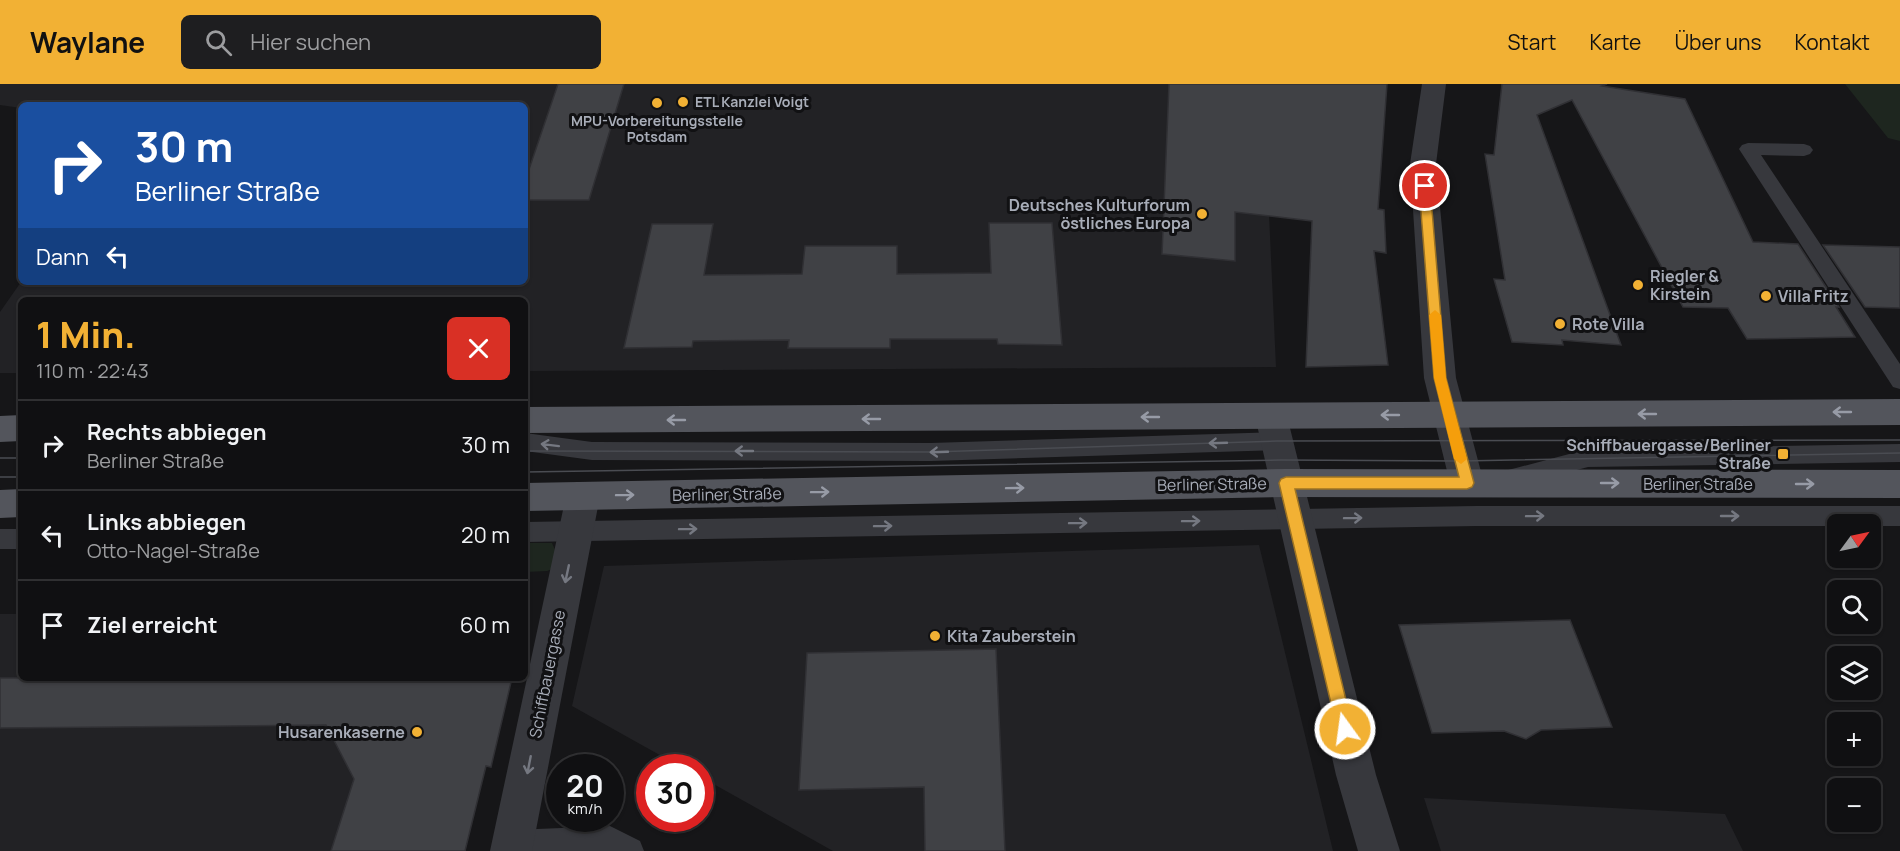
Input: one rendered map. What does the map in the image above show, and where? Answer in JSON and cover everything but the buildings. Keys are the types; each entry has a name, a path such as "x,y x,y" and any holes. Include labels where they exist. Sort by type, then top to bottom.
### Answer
{"main road":[{"path":"528,420 1274,429 1448,415 1900,412"},
{"path":"0,429 18,429"},
{"name":"Berliner Straße","path":"528,498 580,514 1286,483 1900,484"},
{"path":"0,504 18,503"}],"street":[{"path":"1434,84 1423,164 1440,378 1448,415 1478,483"},
{"path":"1274,429 1356,775 1379,851"},
{"name":"Schiffbauergasse","path":"512,848 580,514"}],"lane":[{"path":"1804,150 1748,149 1900,381"},
{"path":"528,442 592,451 931,452 1274,429"},
{"path":"1478,483 1588,458 1900,453"},
{"path":"528,531 580,514 1294,519 1613,515 1900,516"},
{"path":"0,539 18,539"},
{"path":"512,848 610,840 630,851"}],"shaded area":[{"path":"0,84 1263,84 1276,367 528,371 528,297 18,297 18,373 0,373 0,312 19,285 528,285 528,102 18,102 18,108 0,105"},
{"path":"1845,84 1900,84 1900,141 1888,138"},
{"path":"528,543 552,543 555,550 555,568 547,571 528,572"},
{"name":"Kita Zauberstein","path":"1259,545 1333,851 833,851 714,784 714,754 658,754 572,706 604,566"},
{"path":"0,614 18,614 18,681 42,681 491,746 465,851 0,851"},
{"path":"1424,798 1725,814 1743,851 1441,851"}],"tram line":[{"path":"528,451 931,452 1277,441 1900,440"},
{"path":"528,472 1281,460 1461,461 1900,453"},
{"path":"0,458 18,458"},
{"path":"0,477 18,477"}],"slow traffic":[{"path":"1435,315 1440,378 1461,459"}],"place":[{"name":"ETL Kanzlei Voigt","path":"683,102"},
{"name":"MPU-Vorbereitungsstelle Potsdam","path":"657,103"},
{"name":"Deutsches Kulturforum östliches Europa","path":"1202,214"},
{"name":"Riegler & Kirstein","path":"1638,285"},
{"name":"Villa Fritz","path":"1766,296"},
{"name":"Rote Villa","path":"1560,324"},
{"name":"Schiffbauergasse/Berliner Straße","path":"1783,454"},
{"name":"Kita Zauberstein","path":"935,636"},
{"name":"Husarenkaserne","path":"417,732"}],"route":[{"path":"1345,729 1286,483 1467,483 1440,378 1425,186"}]}
